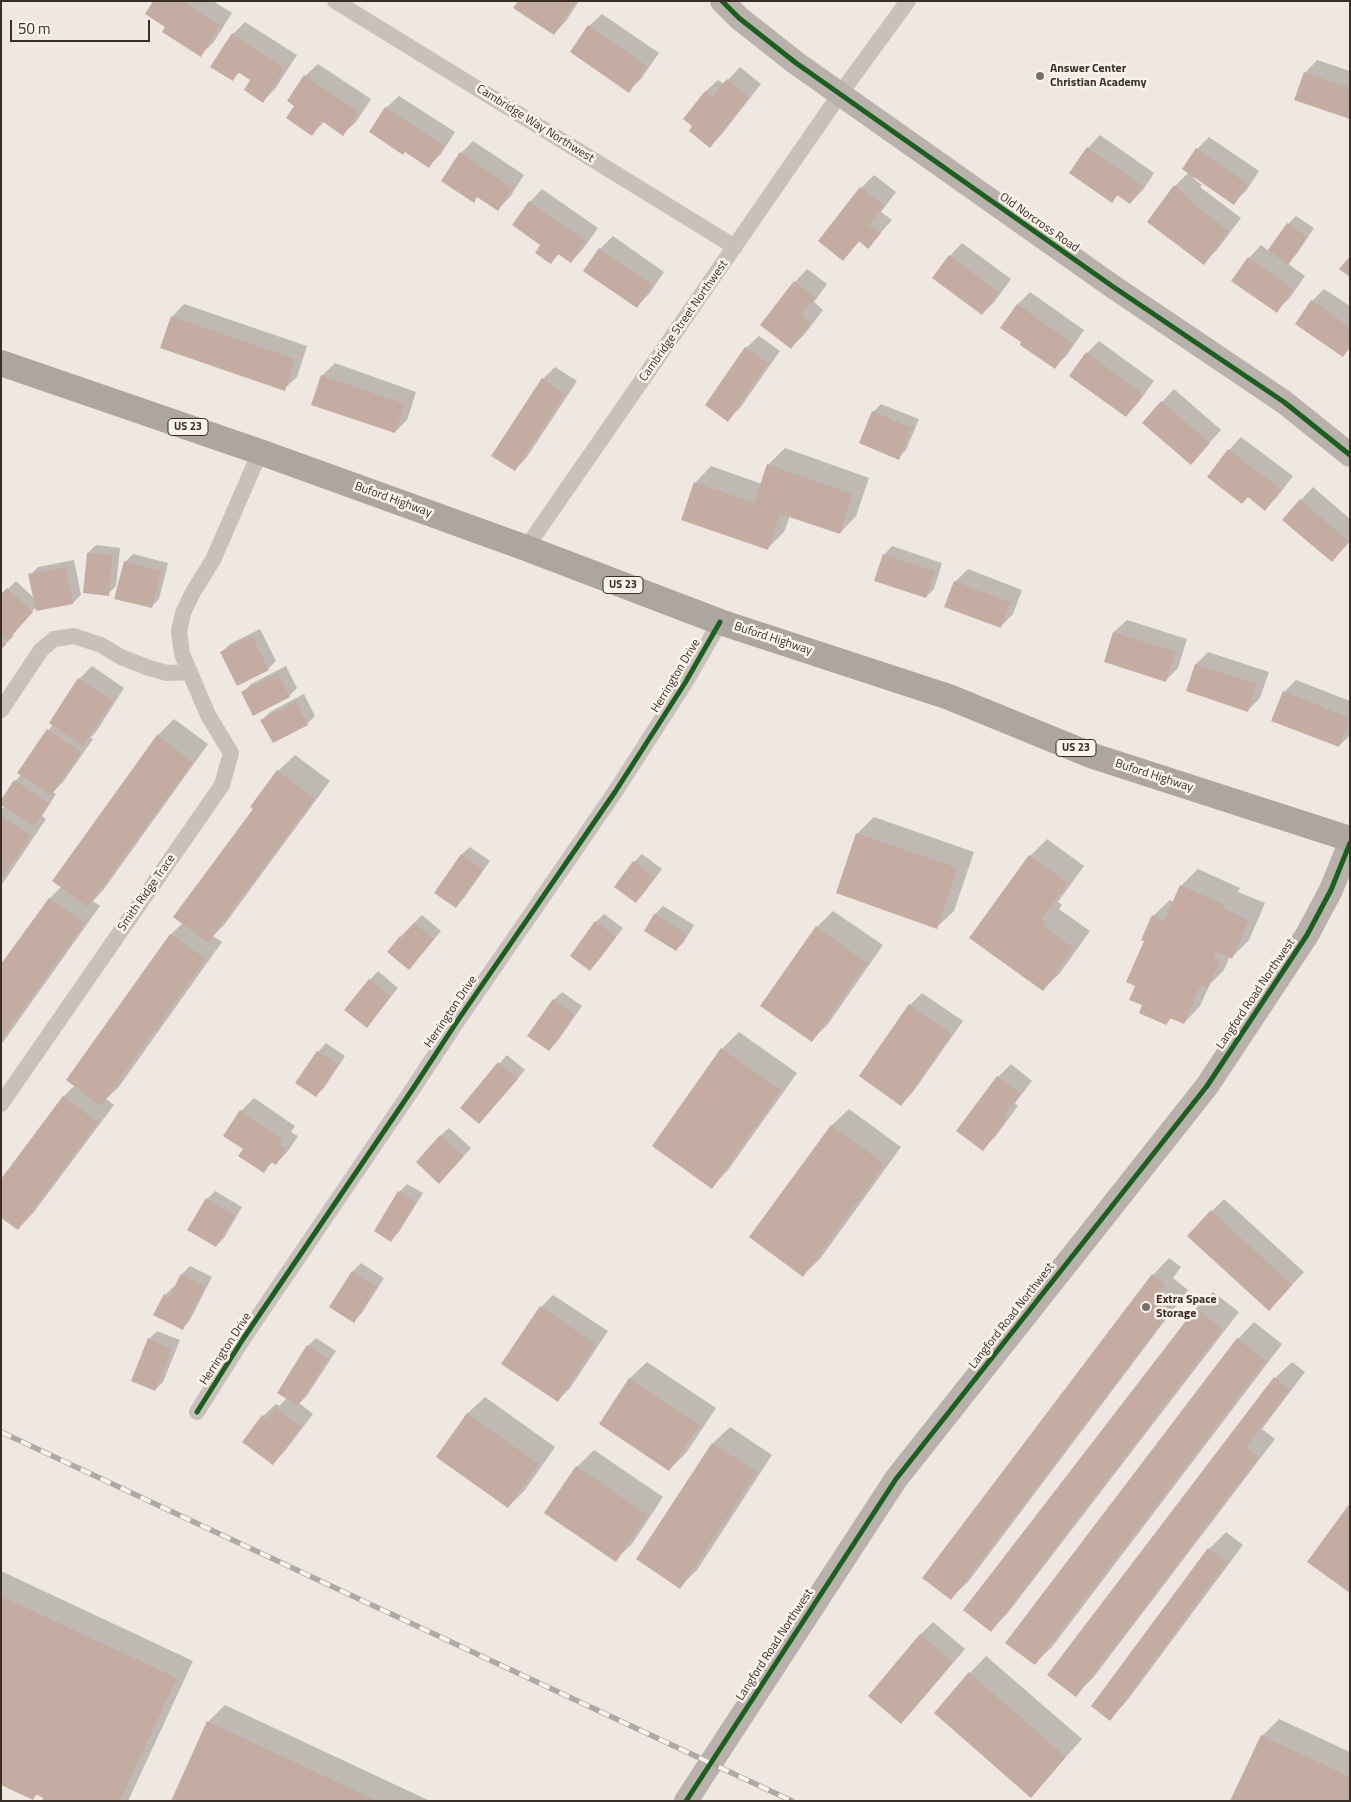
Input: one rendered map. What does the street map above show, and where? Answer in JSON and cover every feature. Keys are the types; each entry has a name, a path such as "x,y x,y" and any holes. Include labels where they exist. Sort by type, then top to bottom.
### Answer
{"main road":[{"name":"Buford Highway","path":"1,363 260,452 526,548 720,622 949,697 1110,762 1350,841"}],"street":[{"name":"Cambridge Way Northwest","path":"335,1 735,247"},
{"name":"Old Norcross Road","path":"722,1 740,18 789,57 840,94 1112,286 1284,402 1350,454"},
{"name":"Cambridge Street Northwest","path":"526,548 840,94 908,1"},
{"name":"Smith Ridge Trace","path":"1,1104 222,785 231,753 208,715 182,654 179,631 183,613 193,592 213,560 260,452"},
{"name":"Herrington Drive","path":"197,1412 243,1339 458,1020 615,792 720,622"},
{"path":"1,710 41,650 54,639 74,636 101,645 121,658 149,668 167,673 190,672"},
{"name":"Langford Road Northwest","path":"686,1801 896,1479 1207,1086 1307,935 1331,890 1350,841"}],"building":[{"path":"153,1 182,1 220,25 201,57 162,32 165,27 145,14"},
{"path":"518,1 576,1 554,35 513,8"},
{"path":"588,25 647,66 629,93 570,52"},
{"path":"232,33 285,68 263,103 244,90 250,80 238,72 233,81 210,67"},
{"path":"1304,72 1350,88 1350,119 1294,100"},
{"path":"304,75 359,112 343,136 322,121 312,136 286,118 294,106 287,101"},
{"path":"727,79 749,97 710,148 689,131 692,126 683,119 705,91 712,97"},
{"path":"385,107 444,145 429,168 405,152 403,155 369,132"},
{"path":"1087,147 1143,186 1130,204 1117,195 1112,203 1069,173"},
{"path":"1196,148 1248,184 1234,205 1182,169"},
{"path":"460,152 513,188 498,211 477,197 474,203 441,181"},
{"path":"1174,185 1190,198 1189,200 1229,231 1204,265 1147,222"},
{"path":"860,187 884,205 869,225 881,233 868,249 859,241 843,261 818,241"},
{"path":"529,201 586,241 571,263 558,254 551,264 535,253 540,245 512,225"},
{"path":"1287,223 1307,237 1288,265 1268,250"},
{"path":"599,248 653,285 637,308 583,271"},
{"path":"949,255 999,292 982,315 932,278"},
{"path":"1350,256 1350,277 1339,269"},
{"path":"1248,257 1293,289 1277,313 1231,281"},
{"path":"794,281 816,297 802,315 811,323 791,349 760,325"},
{"path":"1311,300 1350,327 1350,347 1343,357 1295,324"},
{"path":"1017,304 1073,343 1055,369 1020,345 1021,342 1000,328"},
{"path":"171,316 295,359 285,391 160,348"},
{"path":"745,347 768,363 728,422 705,405"},
{"path":"1086,352 1143,394 1126,417 1069,376"},
{"path":"321,375 405,404 395,433 311,405"},
{"path":"542,378 565,394 515,471 491,456"},
{"path":"1161,401 1210,443 1191,465 1142,423"},
{"path":"872,411 912,428 899,460 859,443"},
{"path":"1228,449 1281,489 1265,511 1248,497 1242,504 1207,477"},
{"path":"767,464 853,494 840,534 780,514 768,550 681,520 694,482 754,503"},
{"path":"1300,499 1349,542 1332,562 1282,520"},
{"path":"87,553 113,555 109,596 83,593"},
{"path":"883,554 935,571 926,598 874,581"},
{"path":"124,561 161,571 152,608 114,599"},
{"path":"66,567 73,604 36,611 28,574"},
{"path":"954,581 1010,602 1001,628 944,607"},
{"path":"7,588 33,612 7,641 1,636 1,594"},
{"path":"1113,632 1176,652 1166,682 1104,662"},
{"path":"252,636 269,670 237,686 220,652"},
{"path":"1,640 6,644 1,650"},
{"path":"1195,664 1257,684 1248,712 1186,691"},
{"path":"278,673 290,697 253,716 241,692"},
{"path":"78,678 113,701 83,746 49,723"},
{"path":"1283,691 1350,718 1339,747 1271,721"},
{"path":"296,702 308,725 273,743 260,720"},
{"path":"47,729 81,752 51,796 17,773"},
{"path":"157,735 193,762 88,907 52,881"},
{"path":"277,770 315,798 208,943 173,917 253,809 250,807"},
{"path":"14,780 49,803 34,826 1,805 1,800"},
{"path":"1,816 31,836 1,880"},
{"path":"856,833 958,868 937,929 836,893"},
{"path":"461,854 483,869 456,908 434,893"},
{"path":"1029,855 1068,883 1042,919 1046,922 1043,926 1074,948 1043,991 969,938"},
{"path":"633,861 655,877 636,903 614,887"},
{"path":"1180,885 1224,904 1223,908 1249,920 1232,959 1217,952 1214,959 1220,961 1208,988 1201,985 1184,1024 1170,1018 1166,1025 1139,1013 1142,1005 1129,1000 1135,986 1126,982 1144,941 1141,940 1152,915 1164,921"},
{"path":"49,898 85,923 1,1040 1,964"},
{"path":"654,914 687,934 676,951 644,931"},
{"path":"595,921 616,937 590,971 570,956"},
{"path":"414,923 434,939 409,970 387,952"},
{"path":"816,926 867,963 812,1042 760,1006"},
{"path":"170,934 206,959 101,1106 66,1080"},
{"path":"369,979 391,996 367,1028 344,1010"},
{"path":"553,999 575,1014 549,1051 527,1036"},
{"path":"909,1004 952,1034 901,1106 859,1076"},
{"path":"721,1048 781,1090 712,1189 652,1146"},
{"path":"317,1051 338,1065 316,1097 295,1083"},
{"path":"498,1062 518,1079 479,1124 460,1108"},
{"path":"997,1076 1021,1094 1004,1116 1007,1119 983,1151 956,1131"},
{"path":"63,1096 98,1122 18,1230 1,1218 1,1179"},
{"path":"240,1110 283,1139 279,1145 286,1149 276,1165 271,1162 264,1173 238,1156 243,1149 223,1136"},
{"path":"831,1125 885,1164 803,1277 749,1237"},
{"path":"440,1135 464,1156 439,1184 416,1162"},
{"path":"398,1191 416,1202 391,1242 374,1231"},
{"path":"206,1198 235,1215 216,1247 187,1230"},
{"path":"1211,1210 1292,1285 1269,1311 1187,1236"},
{"path":"352,1271 377,1286 354,1323 329,1307"},
{"path":"181,1274 205,1286 183,1330 153,1315 164,1294 169,1297"},
{"path":"1152,1274 1166,1285 1157,1296 1173,1308 951,1600 922,1578"},
{"path":"540,1306 596,1344 558,1402 501,1364"},
{"path":"1196,1308 1223,1329 991,1632 963,1610"},
{"path":"148,1338 172,1349 155,1391 131,1381"},
{"path":"1237,1338 1266,1361 1035,1665 1005,1643"},
{"path":"307,1345 328,1359 298,1406 277,1393"},
{"path":"1274,1377 1290,1389 1246,1447 1259,1457 1076,1697 1047,1675"},
{"path":"629,1378 700,1425 669,1471 599,1424"},
{"path":"276,1407 301,1427 273,1465 242,1442 262,1415 267,1419"},
{"path":"467,1413 539,1464 508,1508 436,1457"},
{"path":"712,1443 757,1472 680,1589 636,1559"},
{"path":"576,1466 648,1515 616,1562 544,1513"},
{"path":"1350,1503 1350,1593 1307,1562"},
{"path":"1208,1548 1227,1562 1110,1721 1091,1706"},
{"path":"1,1596 177,1678 120,1801 42,1801 43,1798 36,1794 33,1800 1,1785"},
{"path":"920,1634 953,1662 901,1724 868,1696"},
{"path":"969,1672 1066,1757 1031,1798 934,1713"},
{"path":"207,1721 378,1801 171,1801"},
{"path":"1261,1735 1350,1777 1350,1801 1230,1801"}],"railway":[{"path":"1,1432 792,1801"}],"cycle path":[{"path":"722,1 739,18 796,63 1112,286 1284,402 1350,455"},
{"path":"197,1412 243,1339 458,1020 615,792 685,683 720,622"},
{"path":"686,1801 896,1479 1207,1086 1307,935 1331,890 1350,843"}],"place":[{"name":"Answer Center Christian Academy","path":"1040,76"},
{"name":"Extra Space Storage","path":"1146,1307"}]}
